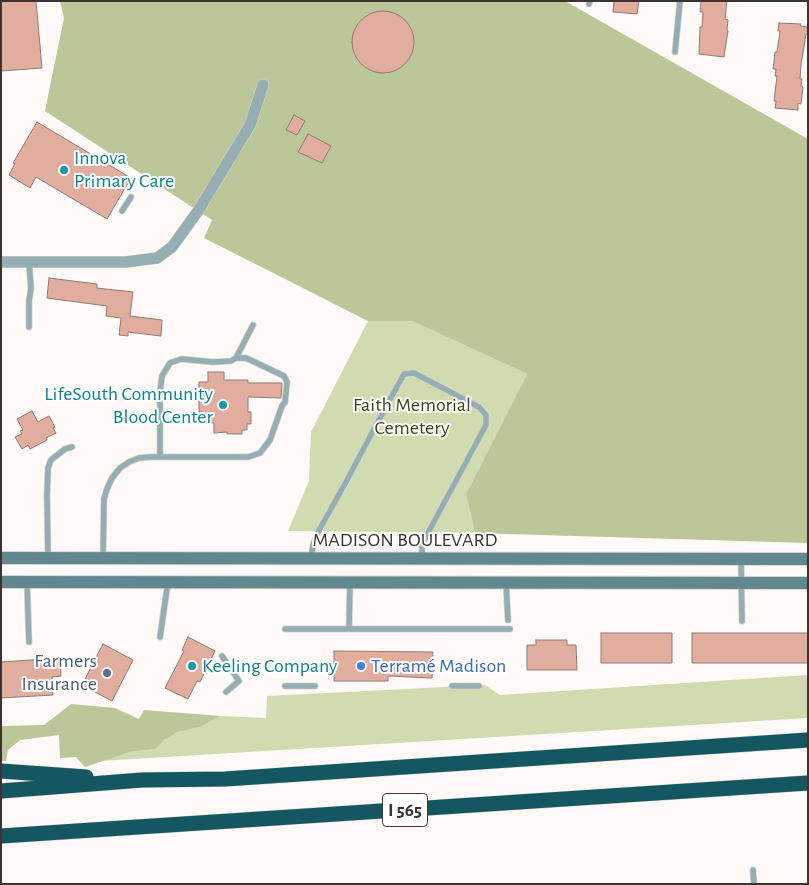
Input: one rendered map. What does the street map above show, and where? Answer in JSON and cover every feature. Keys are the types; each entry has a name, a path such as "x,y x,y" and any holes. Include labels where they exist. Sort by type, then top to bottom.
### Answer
{"highway":[{"name":"I 565","path":"1,791 142,780 225,779 808,740"},
{"path":"1,771 142,780"},
{"name":"I 565","path":"1,836 808,782"},
{"path":"1,846 64,832"}],"main road":[{"name":"MADISON BOULEVARD","path":"1,558 808,559"},
{"path":"257,558 258,582"},
{"path":"1,582 808,583"}],"street":[{"path":"1,262 126,262 157,258 169,250 198,211 250,124 263,85"}],"lane":[{"path":"675,52 680,1"},
{"path":"122,211 131,197"},
{"path":"29,262 31,288 29,327"},
{"path":"236,358 253,325"},
{"path":"103,558 104,499 112,478 120,468 139,458 160,456 248,457 260,453 270,440 285,402 287,382 284,376 246,358 213,362 181,360 170,363 162,376 160,393 160,456"},
{"path":"311,559 313,545 318,532 404,374 414,373 478,407 486,415 486,425 422,544 422,559"},
{"path":"48,558 48,468 51,460 72,447"},
{"path":"742,559 742,621"},
{"path":"27,582 29,642"},
{"path":"160,637 168,582"},
{"path":"349,629 350,582"},
{"path":"506,583 508,620"},
{"path":"285,629 510,629"},
{"path":"222,656 239,681 226,692"},
{"path":"285,686 314,686"},
{"path":"452,686 479,686"},
{"path":"753,870 754,884"}],"green space":[{"path":"60,1 565,1 808,139 808,543 475,533 466,494 527,374 412,321 368,321 204,238 212,220 45,111 64,18"},
{"name":"Faith Memorial Cemetery","path":"368,321 412,321 527,374 466,494 475,533 288,531 309,481 311,432"},
{"path":"808,675 808,718 100,761 130,752 156,749 164,740 178,732 200,727 221,716 266,718 267,696 485,685 500,695"},
{"path":"71,704 115,708 139,719 144,710 221,716 200,727 178,732 164,740 156,749 130,752 85,767 76,757 60,758 59,735 20,740 8,750 6,761 1,761 1,726 44,725"}],"building":[{"path":"1,1 36,1 42,68 1,71"},
{"path":"614,1 639,1 637,14 613,12"},
{"path":"701,1 727,1 725,19 728,20 728,31 724,57 699,54 700,27 702,27 703,12 700,12"},
{"path":"383,11 400,16 405,20 409,25 414,42 409,59 405,64 400,68 383,73 366,68 361,64 357,59 352,42 357,25 361,20 366,16"},
{"path":"779,23 801,24 800,26 808,27 801,65 800,79 802,79 801,86 803,87 801,104 798,103 798,110 775,108 777,76 775,76 776,69 773,69 780,31 778,31"},
{"path":"294,115 305,121 297,135 286,130"},
{"name":"Innova Primary Care","path":"37,122 131,178 107,219 36,177 30,188 9,175 15,164 13,163"},
{"path":"308,134 331,146 322,163 298,152"},
{"path":"49,278 97,284 97,288 133,292 130,316 162,320 161,336 128,332 128,336 119,335 121,318 106,316 107,306 47,298"},
{"name":"LifeSouth Community Blood Center","path":"208,372 224,372 224,380 248,380 248,383 282,383 281,398 248,397 248,412 251,412 251,424 247,424 247,430 242,430 242,434 214,433 214,423 202,423 202,412 199,412 199,382 208,382"},
{"path":"32,411 38,422 49,416 56,433 30,449 28,445 22,449 15,437 22,434 20,431 23,430 17,419"},
{"path":"601,633 672,633 672,663 601,663"},
{"path":"692,633 808,633 808,663 692,663"},
{"name":"Keeling Company","path":"188,637 215,651 200,682 197,681 188,699 165,688 184,651 182,650"},
{"path":"536,640 567,640 567,645 576,645 577,670 527,670 527,645 536,645"},
{"name":"Farmers Insurance","path":"103,644 133,660 112,701 82,685"},
{"path":"334,651 433,652 432,678 388,676 388,681 334,681"},
{"path":"60,658 61,676 52,677 53,695 1,698 1,662"}],"place":[{"name":"Innova Primary Care","path":"64,170"},
{"name":"LifeSouth Community Blood Center","path":"223,405"},
{"name":"Keeling Company","path":"192,666"},
{"name":"Terramé Madison","path":"361,666"},
{"name":"Farmers Insurance","path":"107,673"}]}
